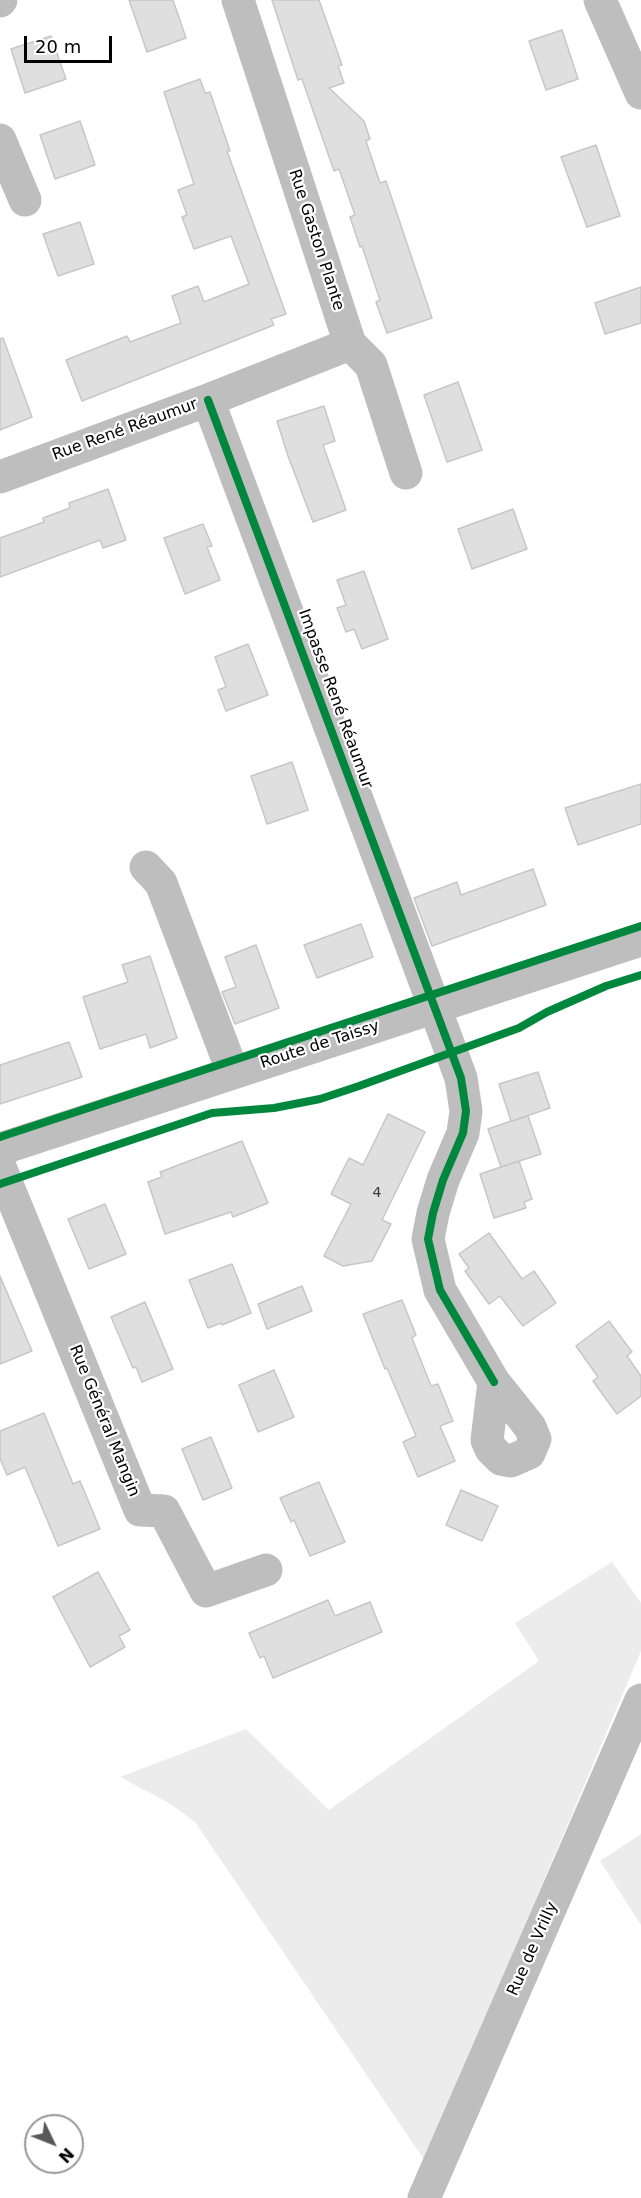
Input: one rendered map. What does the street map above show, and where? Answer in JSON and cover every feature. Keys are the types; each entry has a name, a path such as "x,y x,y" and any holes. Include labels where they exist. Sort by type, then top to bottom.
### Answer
{"street":[{"name":"Rue Gaston Plante","path":"238,0 350,344 371,366 406,473"},
{"path":"600,0 641,93"},
{"path":"0,140 25,200"},
{"name":"Rue René Réaumur","path":"0,477 350,344"},
{"name":"Impasse René Réaumur","path":"208,399 461,1078 466,1111 463,1133 443,1179 432,1213 428,1239 440,1290 494,1382"},
{"path":"146,867 161,883 233,1073"},
{"name":"Route de Taissy","path":"0,1149 641,940"},
{"name":"Rue Général Mangin","path":"0,1167 140,1510 164,1511 206,1591 266,1570"},
{"name":"Rue de Vrilly","path":"424,2198 641,1700"}],"shaded area":[{"path":"612,1562 641,1603 641,1651 425,2161 195,1822 169,1803 120,1777 246,1729 329,1810 539,1661 515,1623"},
{"path":"641,1834 641,1925 600,1861"}],"building":[{"path":"129,0 173,0 186,38 147,52"},
{"path":"272,0 319,0 342,65 338,66 344,83 329,88 364,121 370,139 366,141 380,183 386,181 432,318 387,333 376,302 380,300 350,217 355,215 339,169 334,171 302,79 298,80"},
{"path":"562,30 578,79 546,90 529,41"},
{"path":"51,36 66,79 25,93 11,49"},
{"path":"200,79 205,93 210,92 230,151 227,151 286,314 271,319 274,325 82,401 66,360 127,336 130,342 181,323 172,296 198,286 204,302 249,284 231,236 194,249 182,217 187,215 178,190 194,184 164,92"},
{"path":"80,121 95,165 55,179 40,135"},
{"path":"596,145 620,216 587,227 561,157"},
{"path":"80,222 94,264 58,276 43,234"},
{"path":"641,287 641,323 605,334 595,303"},
{"path":"3,338 32,417 0,430 0,339"},
{"path":"458,382 482,450 447,462 424,395"},
{"path":"324,406 335,441 323,445 346,510 313,522 277,421"},
{"path":"108,489 126,540 103,548 100,540 0,577 0,538 44,522 43,518 70,508 69,503"},
{"path":"513,509 527,549 472,569 458,529"},
{"path":"203,524 212,546 207,547 220,580 185,594 164,538"},
{"path":"364,571 388,639 362,649 354,629 346,632 337,608 346,605 337,580"},
{"path":"248,644 268,695 226,711 218,690 226,687 215,657"},
{"path":"292,762 308,810 267,824 251,776"},
{"path":"641,784 641,824 578,845 565,808"},
{"path":"533,869 546,905 432,946 414,898 457,882 461,895"},
{"path":"361,924 373,957 317,978 304,945"},
{"path":"256,945 279,1008 235,1024 222,992 236,987 225,957"},
{"path":"150,956 177,1038 150,1048 146,1034 100,1049 83,997 128,982 122,965"},
{"path":"69,1042 82,1077 0,1104 0,1065"},
{"path":"538,1072 550,1108 512,1121 528,1116 541,1154 501,1167 488,1129 511,1121 499,1084"},
{"path":"388,1114 425,1132 382,1220 391,1224 372,1261 343,1266 324,1256 351,1204 331,1194 349,1158 363,1165"},
{"path":"242,1141 268,1203 233,1217 231,1212 165,1234 148,1182 162,1177 160,1172"},
{"path":"519,1161 532,1199 524,1202 526,1208 494,1218 480,1174"},
{"path":"105,1204 126,1254 89,1269 68,1219"},
{"path":"489,1233 522,1279 534,1271 556,1303 523,1326 500,1296 489,1304 465,1271 469,1268 459,1254"},
{"path":"232,1264 251,1313 208,1328 189,1280"},
{"path":"0,1276 32,1351 0,1364"},
{"path":"302,1286 312,1311 267,1329 258,1304"},
{"path":"402,1300 416,1335 412,1338 431,1386 438,1384 453,1421 440,1426 455,1461 418,1477 403,1442 416,1436 363,1314"},
{"path":"145,1302 173,1369 142,1382 136,1367 133,1368 111,1317"},
{"path":"609,1321 632,1352 627,1356 641,1376 641,1396 617,1414 593,1381 598,1377 576,1346"},
{"path":"274,1370 294,1417 258,1432 239,1385"},
{"path":"44,1413 73,1484 80,1481 100,1529 58,1546 25,1467 7,1475 0,1459 0,1431"},
{"path":"211,1437 232,1488 203,1500 182,1449"},
{"path":"319,1482 345,1542 310,1556 294,1520 291,1522 280,1498"},
{"path":"461,1490 498,1506 482,1541 446,1525"},
{"path":"98,1572 130,1630 119,1636 125,1647 90,1667 53,1597"},
{"path":"328,1600 335,1616 370,1602 382,1632 273,1678 264,1656 260,1658 249,1633"}],"cycle path":[{"path":"208,400 461,1078 466,1111 463,1133 443,1180 428,1239 440,1290 494,1382"},
{"path":"0,1137 641,926"},
{"path":"0,1184 212,1113 274,1108 320,1099 519,1028 547,1012 606,986 641,975"}]}
